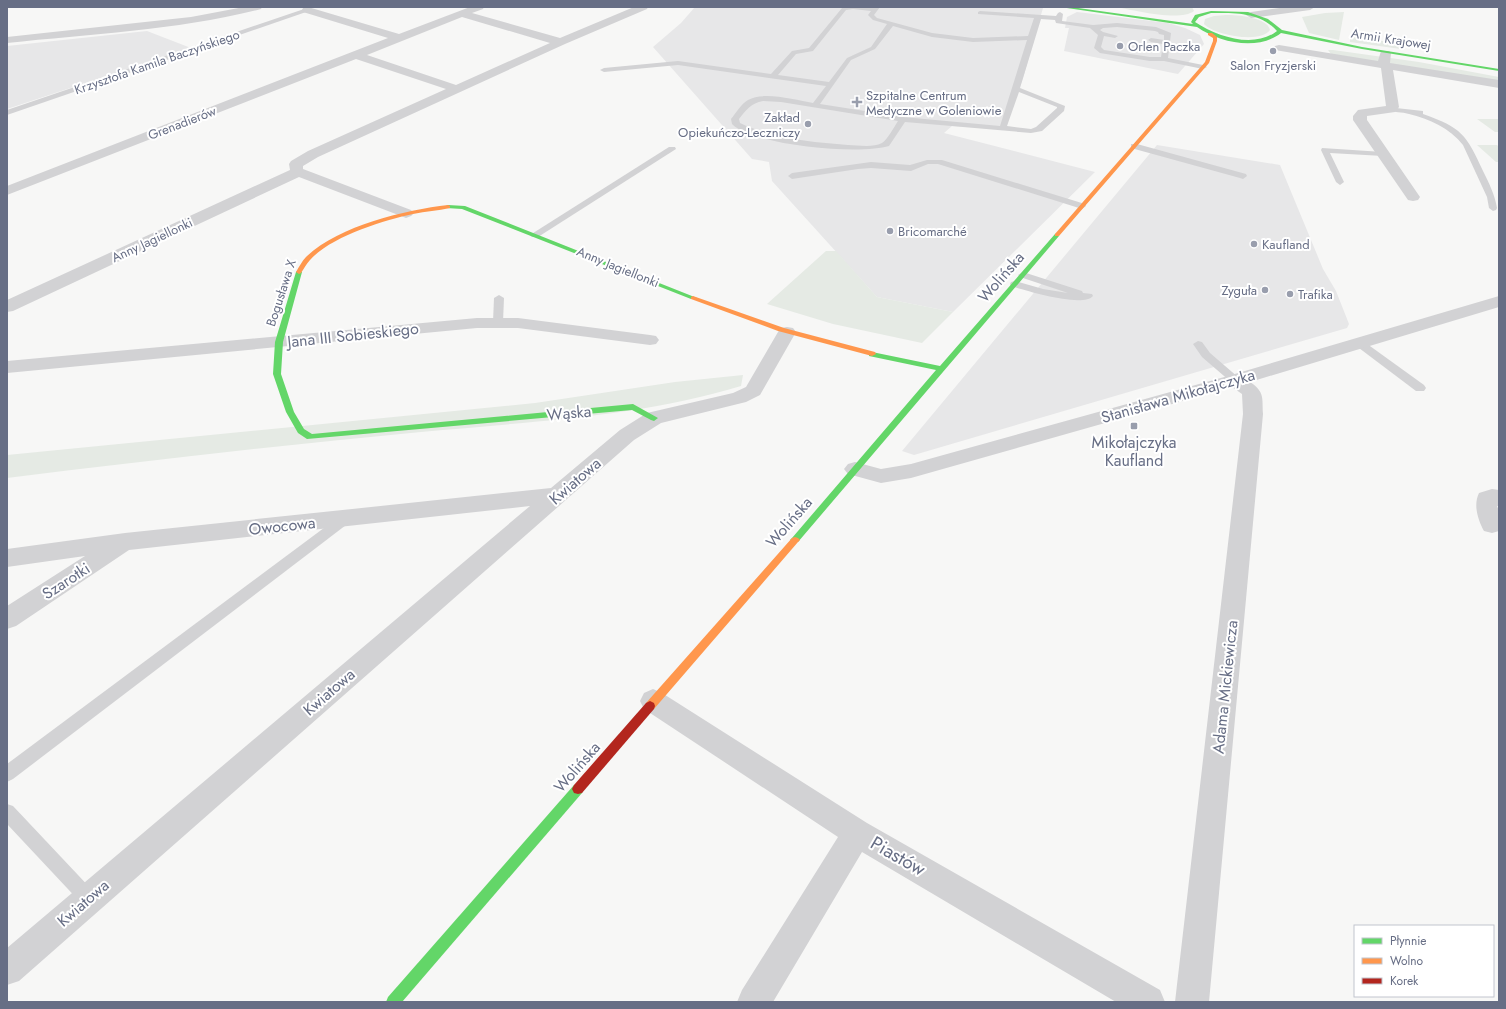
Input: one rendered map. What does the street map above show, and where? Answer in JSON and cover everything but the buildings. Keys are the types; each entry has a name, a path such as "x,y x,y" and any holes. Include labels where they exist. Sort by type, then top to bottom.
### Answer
{"street":[{"path":"7,40 191,20 229,14 257,7"},
{"name":"Grenadierów","path":"7,191 479,7"},
{"path":"298,172 296,169 296,164 302,159 457,88 643,7"},
{"path":"1062,7 1162,20 1232,12"},
{"path":"1102,7 1162,16 1198,16"},
{"path":"1214,7 1232,12"},
{"path":"1251,15 1306,7"},
{"path":"1270,39 1279,34 1277,19 1303,11 1306,7"},
{"name":"Krzysztofa Kamila Baczyńskiego","path":"310,8 399,38"},
{"name":"Armii Krajowej","path":"1232,12 1251,15 1277,27 1362,48 1499,70"},
{"path":"462,14 561,42"},
{"path":"1198,16 1210,34 1241,40 1288,39 1362,48"},
{"name":"Wolińska","path":"1205,64 1215,41 1215,37 1210,34"},
{"name":"Wolińska","path":"393,1002 911,406 941,369 1205,64 1225,48 1241,40"},
{"path":"1279,48 1499,84"},
{"path":"1385,52 1384,62 1393,104 1390,109 1363,113 1360,116 1360,120 1413,197"},
{"path":"356,55 457,88"},
{"name":"Anny Jagiellonki","path":"7,307 298,172 406,213 438,208 463,208 742,317 829,344 941,369"},
{"name":"Bogusława X","path":"310,436 300,431 290,412 277,374 278,342 300,269 309,255 318,250 364,227 406,213"},
{"name":"Stanisława Mikołajczyka","path":"855,469 882,476 911,471 1235,380 1499,301"},
{"name":"Jana III Sobieskiego","path":"7,367 498,322 518,323 650,340"},
{"path":"654,418 739,398 753,391 787,332"},
{"name":"Adama Mickiewicza","path":"1192,1002 1253,414 1252,392 1235,380"},
{"name":"Wąska","path":"310,436 633,406 654,418"},
{"name":"Kwiatowa","path":"7,969 627,435 654,418"},
{"name":"Owocowa","path":"7,558 125,542 558,495"},
{"path":"1492,524 1486,504 1487,499 1492,497 1499,498"},
{"name":"Szarotki","path":"7,619 125,542"},
{"name":"Piastów","path":"654,701 857,833 1148,1002"},
{"path":"754,1002 857,833"}],"lane":[{"path":"773,76 794,52 811,50 844,9 853,7 876,8"},
{"path":"1000,7 1019,10 1038,17"},
{"path":"1062,7 1058,22 1116,31"},
{"name":"Krzysztofa Kamila Baczyńskiego","path":"7,113 274,22 310,8"},
{"path":"876,8 871,15 875,19 932,35 973,40 1031,38"},
{"path":"980,13 1058,18"},
{"path":"1003,128 1038,17"},
{"path":"816,106 849,59 873,48 891,24"},
{"path":"1092,27 1112,24 1162,30 1168,38 1164,59"},
{"path":"1102,26 1116,31"},
{"path":"1092,27 1101,34 1116,31"},
{"path":"1101,34 1097,48 1102,52 1150,60 1164,59 1205,64"},
{"path":"1152,36 1168,38"},
{"path":"604,70 678,63 830,84"},
{"path":"903,119 886,144 870,148 820,146 784,141 744,128 736,124 735,119 750,102 768,99 903,119 1032,131 1039,129 1061,109 1061,106 1058,103 1016,89"},
{"path":"1390,109 1436,114"},
{"path":"1411,112 1440,123 1455,131 1463,138 1491,197 1493,208"},
{"path":"1134,146 1243,176"},
{"path":"535,235 672,149"},
{"path":"1340,182 1324,150 1383,154"},
{"path":"792,176 858,166 871,165 911,168 927,162 939,162 1082,206"},
{"path":"1015,284 1048,294 1072,297 1088,296 1023,275"},
{"path":"498,322 500,298"},
{"path":"1359,343 1420,388"},
{"path":"1198,344 1206,355 1235,380"},
{"path":"7,774 345,519"},
{"path":"7,812 88,898"}],"shaded area":[{"path":"695,7 1043,8 1023,78 1003,128 952,126 944,133 1095,172 953,312 877,297 772,181 769,162 752,159 653,47 681,23"},
{"path":"1116,7 1192,7 1194,11 1187,14 1168,15"},
{"path":"1077,12 1168,23 1185,28 1200,35 1204,44 1178,74 1064,51 1069,28 1065,28 1067,17"},
{"path":"1344,12 1339,40 1309,33 1302,17 1325,13"},
{"path":"1214,16 1244,16 1258,20 1268,26 1270,30 1257,37 1247,37 1217,32 1204,24 1205,19"},
{"path":"147,31 191,48 7,109 7,46"},
{"path":"1350,36 1402,44 1401,49 1350,42"},
{"path":"1328,50 1419,62 1499,77 1499,82 1331,54"},
{"path":"1477,119 1499,119 1499,132 1495,132"},
{"path":"1157,145 1280,165 1323,269 1336,291 1349,324 1347,328 914,455 902,451"},
{"path":"1477,145 1497,145 1499,147 1499,162 1496,162"},
{"path":"826,251 836,251 877,297 953,312 922,343 833,324 767,304"},
{"path":"743,375 741,386 663,405 623,412 162,459 7,478 7,455 535,403 675,382"}],"traffic: fast":[{"path":"1062,7 1196,26"},
{"path":"1211,12 1239,12 1258,16 1274,24 1280,31 1272,37 1262,41 1250,42 1224,37 1201,28 1193,22 1197,16 1211,12"},
{"path":"1280,31 1362,48 1499,70"},
{"path":"448,207 463,207 693,298"},
{"path":"795,540 1057,235"},
{"path":"299,272 279,342 277,374 290,412 301,431 310,437 633,407 654,418"},
{"path":"872,354 941,369"},
{"path":"393,1002 578,789"}],"traffic: slow":[{"path":"1057,235 1207,62 1215,41 1215,37 1210,34"},
{"path":"299,272 307,259 322,247 342,236 365,226 389,219 412,213 448,207"},
{"path":"693,298 781,329 826,343 872,354"},
{"path":"650,706 795,540"}],"traffic: jam":[{"path":"578,789 650,706"}],"place":[{"name":"Orlen Paczka","path":"1120,46"},
{"name":"Salon Fryzjerski","path":"1273,51"},
{"name":"Szpitalne Centrum Medyczne w Goleniowie","path":"857,102"},
{"name":"Zakład Opiekuńczo-Leczniczy","path":"808,124"},
{"name":"Bricomarché","path":"890,231"},
{"name":"Kaufland","path":"1254,244"},
{"name":"Zyguła","path":"1265,290"},
{"name":"Trafika","path":"1290,294"},
{"name":"Mikołajczyka Kaufland","path":"1134,426"}]}
